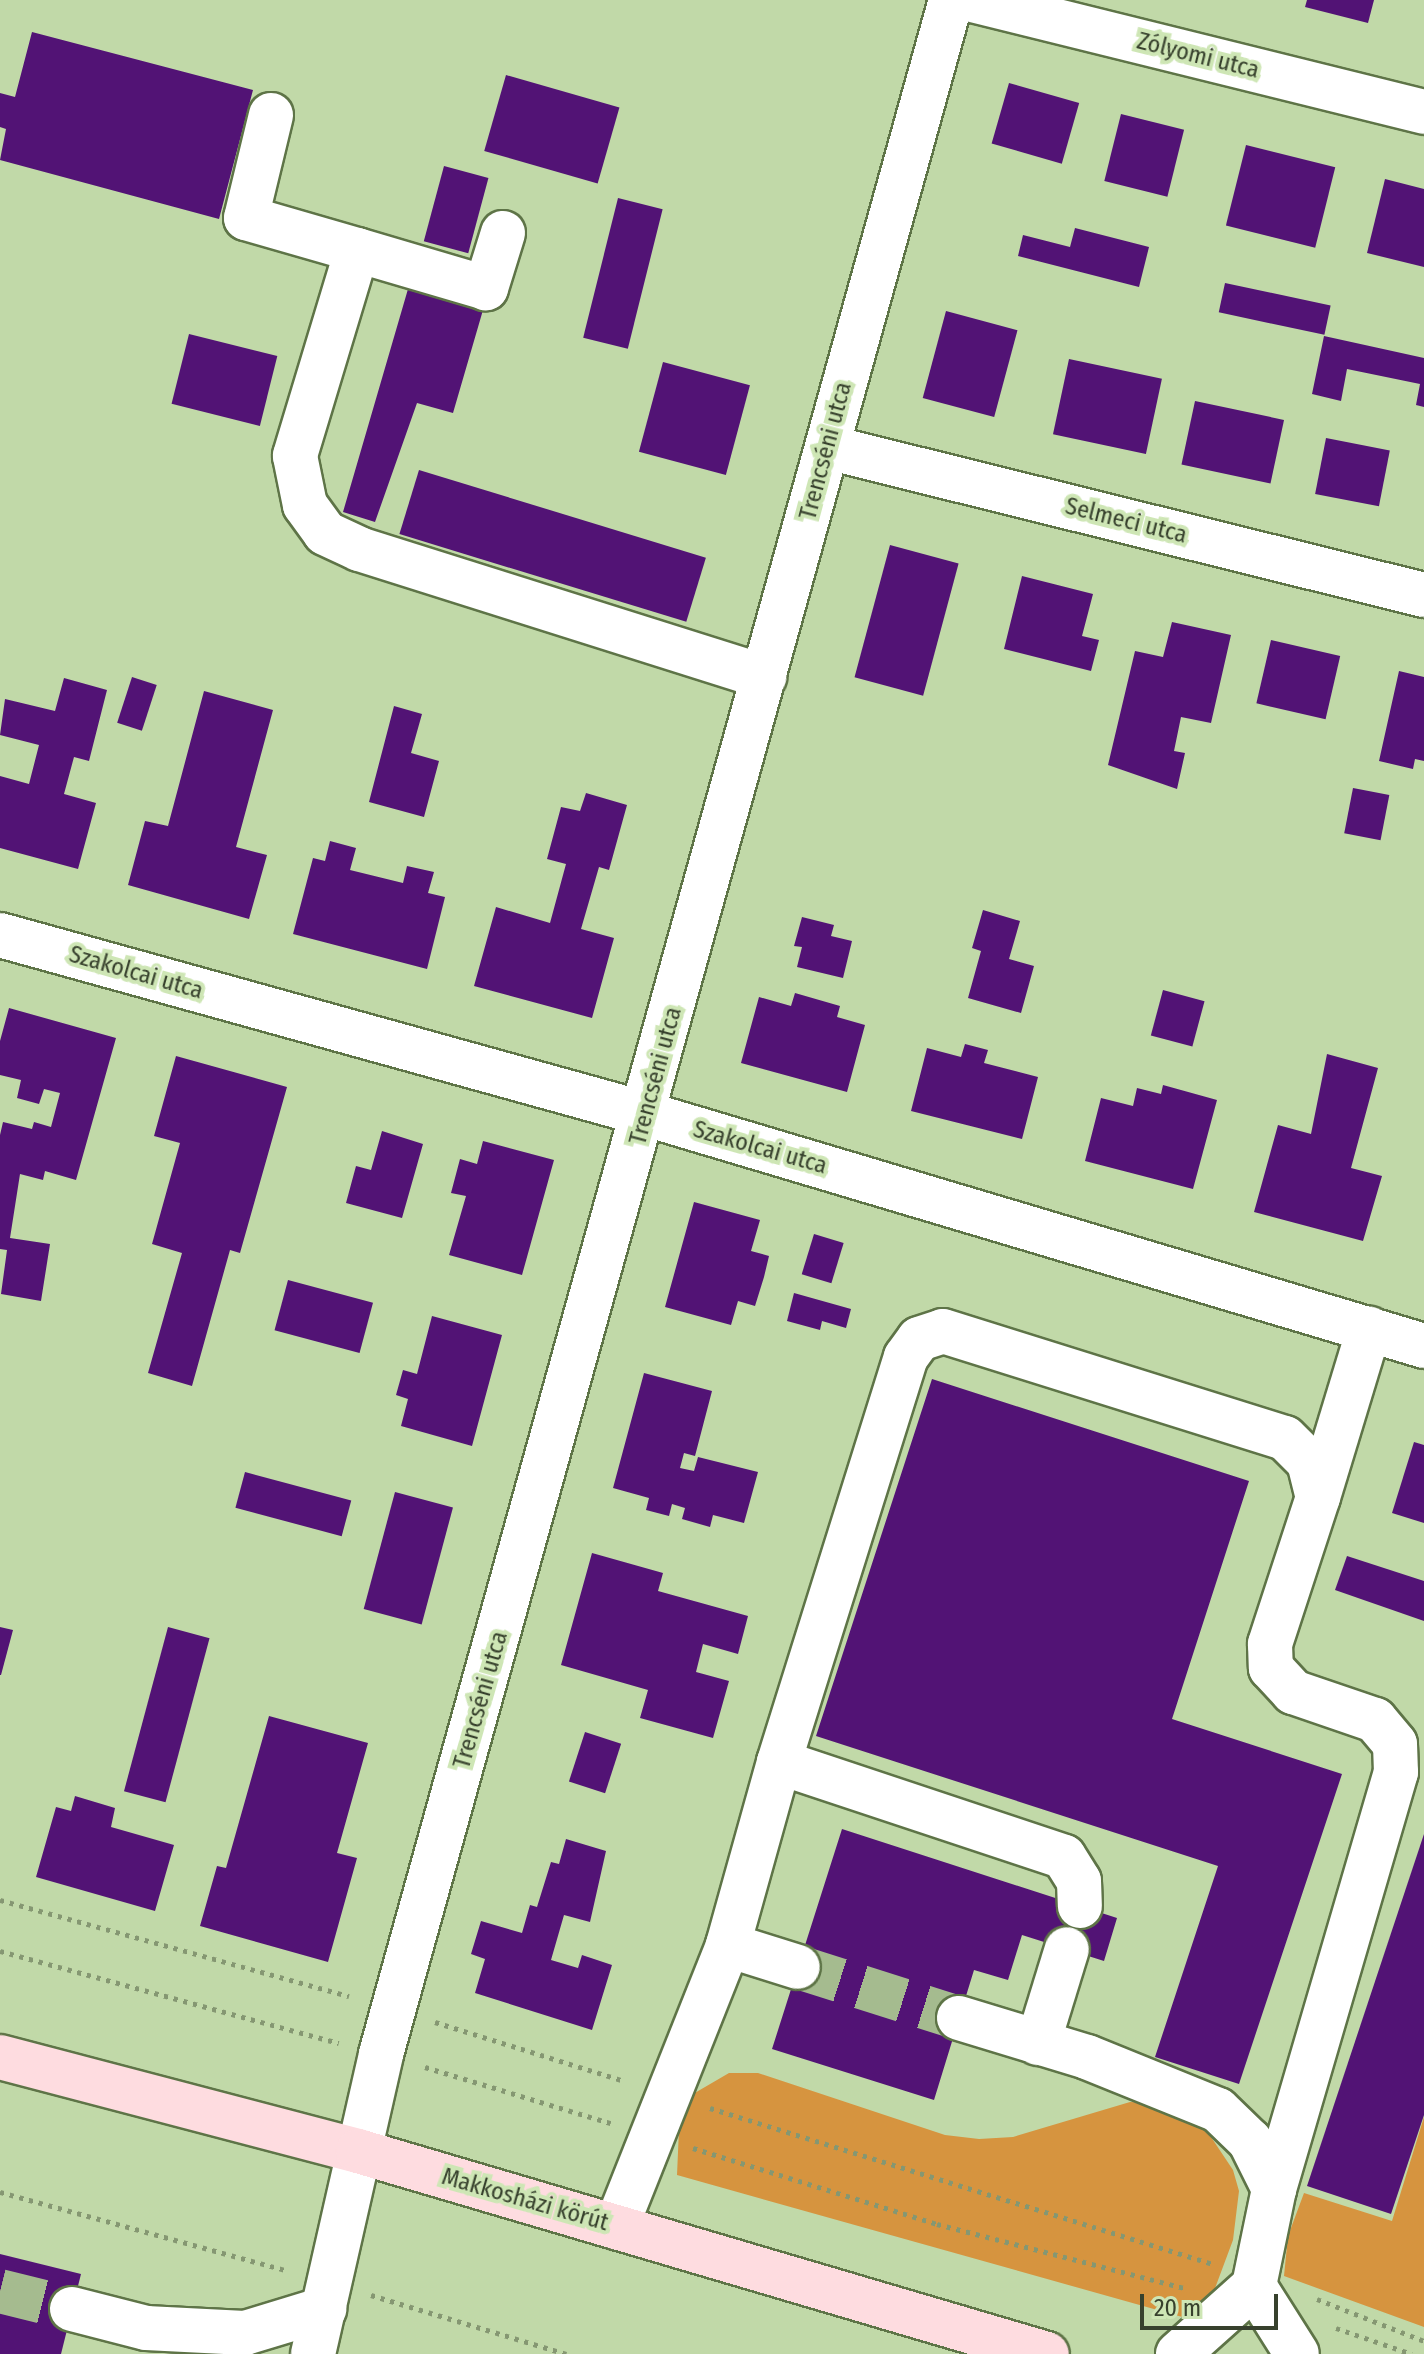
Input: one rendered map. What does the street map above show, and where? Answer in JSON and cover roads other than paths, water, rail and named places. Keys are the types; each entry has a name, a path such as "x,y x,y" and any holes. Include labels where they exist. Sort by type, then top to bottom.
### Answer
{"main road":[{"name":"Makkosházi körút","path":"0,2057 358,2151 1047,2354"}],"street":[{"name":"Trencséni utca","path":"322,2341 358,2151 951,0"},
{"name":"Zólyomi utca","path":"972,0 1424,112"},
{"path":"271,115 246,218 486,288 503,233"},
{"path":"357,250 295,456 305,505 325,533 359,549 764,677"},
{"name":"Selmeci utca","path":"827,447 1424,595"},
{"name":"Szakolcai utca","path":"0,935 646,1114 1424,1346"},
{"path":"1178,2354 1254,2286 1274,2189 1396,1772 1395,1744 1375,1720 1293,1692 1271,1668 1270,1644 1369,1329"},
{"path":"616,2227 728,1945 779,1762 906,1357 919,1339 943,1331 1285,1438 1309,1462 1318,1497"},
{"path":"779,1762 1064,1857 1079,1881 1080,1906"},
{"path":"728,1945 798,1967"},
{"path":"1038,2043 1067,1949"},
{"path":"959,2018 1038,2043 1218,2110 1250,2141 1274,2189"},
{"path":"1254,2286 1309,2339"},
{"path":"72,2309 141,2341 245,2333 322,2341"}],"tunnel":[{"path":"798,1967 959,2018"},
{"path":"0,2291 72,2309"}]}
